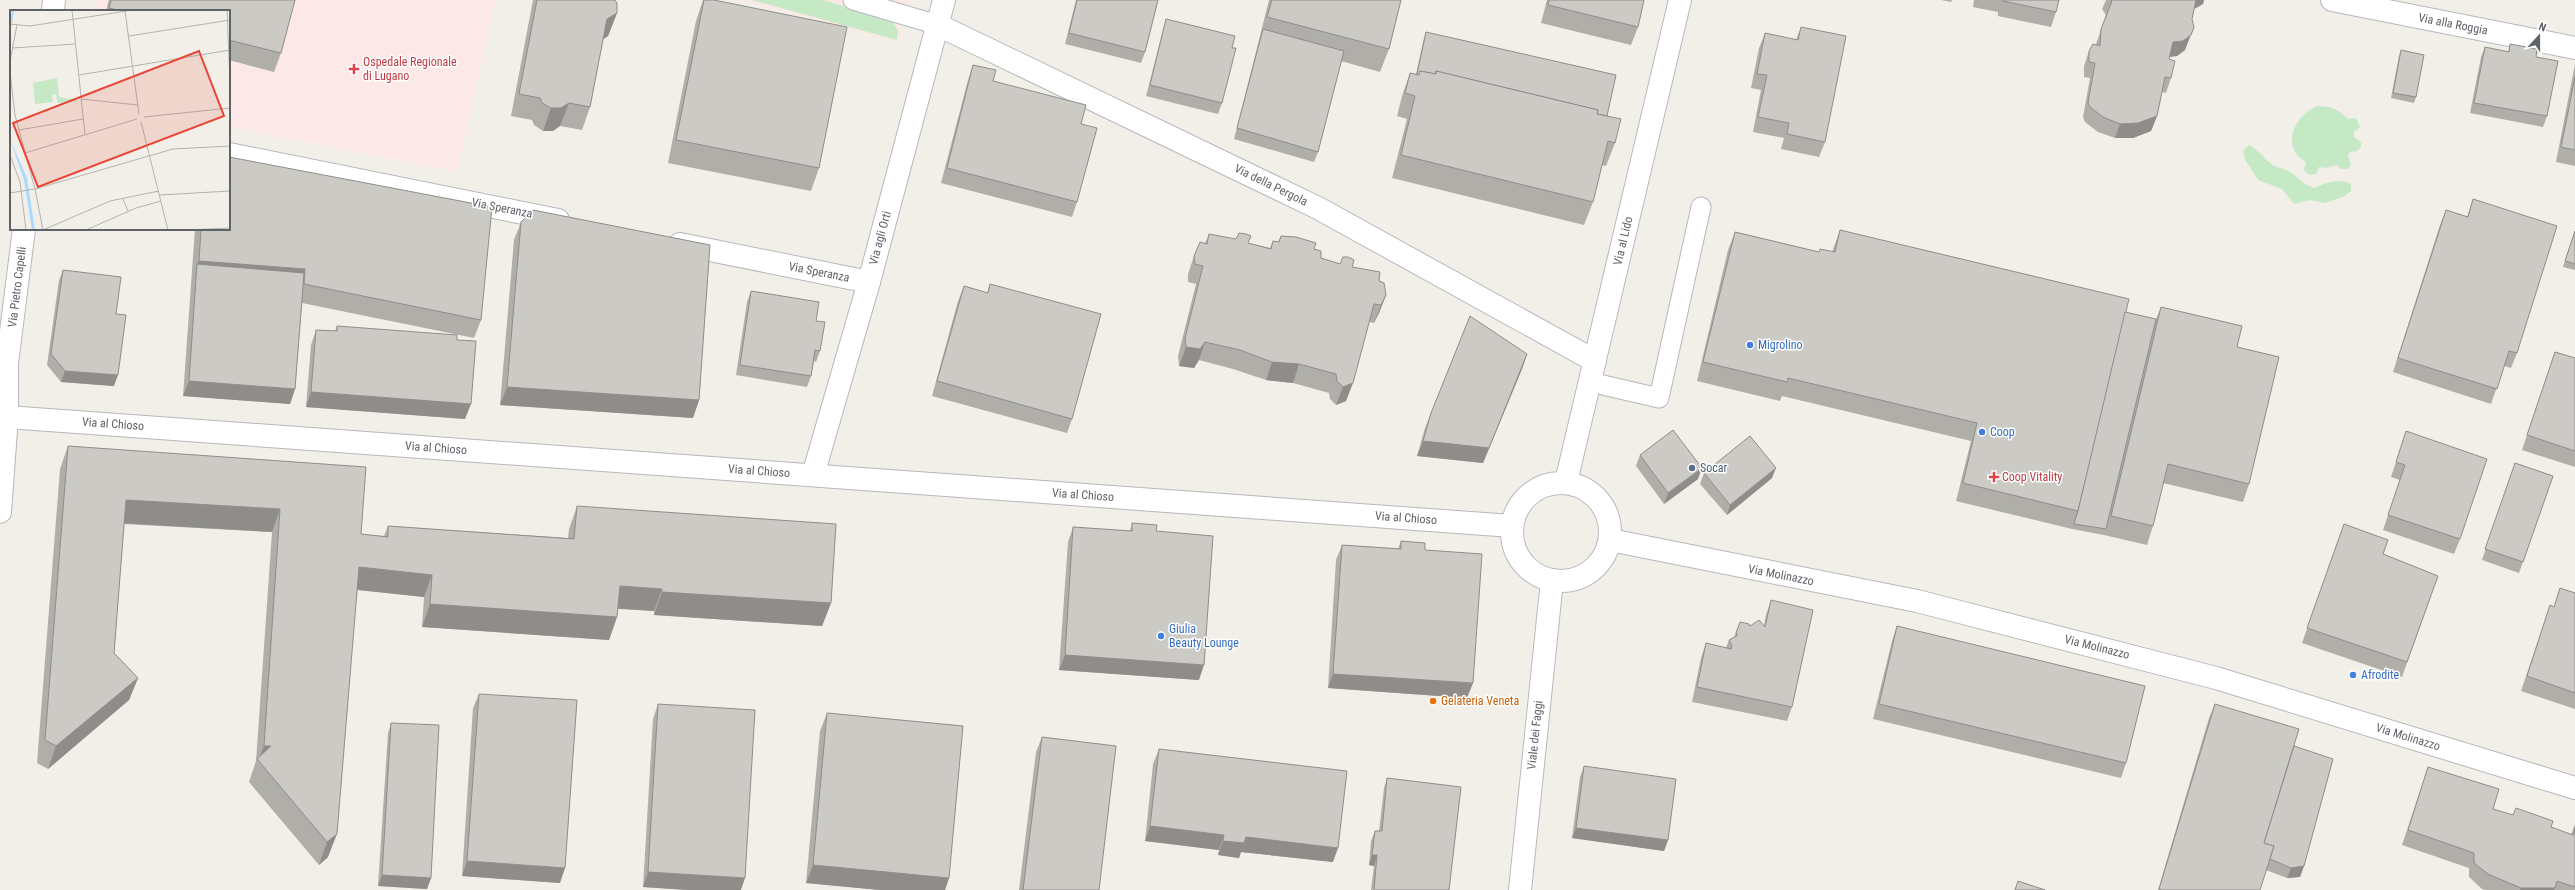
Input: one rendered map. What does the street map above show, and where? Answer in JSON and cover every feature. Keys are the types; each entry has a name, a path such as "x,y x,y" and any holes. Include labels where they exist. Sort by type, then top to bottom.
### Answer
{"street":[{"path":"53,10 54,0"},
{"name":"Via al Lido","path":"1566,482 1680,0"},
{"name":"Via alla Roggia","path":"2332,0 2575,48"},
{"name":"Via agli Orti","path":"814,475 869,282 938,25 941,1"},
{"name":"Via della Pergola","path":"938,25 1318,208 1593,372"},
{"name":"Via Speranza","path":"230,154 575,223"},
{"name":"Via Pietro Capelli","path":"0,512 7,416 8,363 24,230"},
{"name":"Via Speranza","path":"660,240 869,282"},
{"name":"Via al Chioso","path":"7,416 1512,526"},
{"path":"1566,482 1591,493 1601,502 1610,527 1610,540 1606,553 1599,564 1589,572 1577,579 1552,580 1540,576 1521,561 1512,539 1512,526 1517,510 1530,493 1542,486 1566,482"},
{"name":"Via Molinazzo","path":"1610,540 1940,607 2216,678 2575,788"},
{"name":"Viale dei Faggi","path":"1520,890 1552,580"}],"lane":[{"path":"853,0 938,25"},
{"path":"1593,372 1659,398 1701,207"}],"shaded area":[{"name":"Ospedale Regionale di Lugano","path":"95,0 495,0 457,172 230,127 230,10 93,10"},
{"path":"742,0 910,0 899,42"}],"green space":[{"path":"752,0 823,0 891,20 898,30 897,40"},
{"path":"2317,106 2334,109 2348,119 2356,118 2360,127 2354,132 2354,137 2361,142 2361,147 2357,151 2350,152 2348,156 2351,164 2348,169 2341,169 2337,165 2326,168 2319,167 2316,174 2309,175 2304,170 2306,162 2298,156 2294,148 2292,140 2293,132 2302,117"},
{"path":"2249,145 2258,151 2272,165 2290,172 2310,186 2315,188 2324,184 2342,181 2351,184 2351,191 2343,197 2325,203 2309,200 2294,204 2282,189 2258,180 2246,161 2243,151"}],"building":[{"path":"111,0 295,0 281,53 230,40 230,10 118,10 109,8"},
{"path":"537,0 615,0 617,3 617,13 607,19 590,107 569,103 561,108 551,108 542,103 540,98 519,94"},
{"path":"704,0 714,0 847,27 819,168 676,140"},
{"path":"1077,0 1158,0 1145,52 1069,33"},
{"path":"1272,0 1401,0 1389,49 1267,17"},
{"path":"1549,0 1644,0 1638,27 1548,5"},
{"path":"2003,0 2059,0 2056,12"},
{"path":"2111,0 2196,0 2192,19 2194,27 2191,35 2183,41 2173,42 2169,59 2175,61 2171,78 2165,77 2157,116 2138,123 2120,124 2103,117 2090,107 2088,103 2095,63 2089,62 2089,51 2093,44 2100,46 2101,29 2112,1"},
{"path":"1166,19 1235,36 1232,48 1236,48 1222,103 1150,85"},
{"path":"1801,27 1846,36 1825,142 1787,134 1789,123 1758,117 1767,75 1757,74 1765,33 1798,40"},
{"path":"1263,29 1344,51 1318,152 1237,128"},
{"path":"1426,32 1616,75 1607,116 1597,114 1598,110 1436,71 1435,74 1420,71 1419,75 1417,74"},
{"path":"2510,44 2537,49 2536,57 2558,61 2547,116 2474,103 2485,47 2509,52"},
{"path":"2401,50 2424,55 2416,97 2393,93"},
{"path":"973,65 996,70 993,81 1086,105 1081,124 1097,128 1077,202 947,168"},
{"path":"1420,71 1436,74 1436,71 1598,110 1597,114 1621,119 1615,143 1608,141 1593,202 1401,155 1415,96 1405,93 1410,73 1419,75"},
{"path":"2575,77 2575,150 2561,147"},
{"path":"230,157 492,207 481,320 304,284 305,269 199,261 201,230 230,230"},
{"path":"2473,199 2557,226 2517,353 2509,351 2497,389 2398,358 2446,210 2468,217"},
{"path":"533,210 710,245 699,400 507,387 521,222"},
{"path":"1840,230 2129,299 2078,511 1963,483 1977,423 1788,378 1787,382 1703,362 1735,232 1819,252 1820,249 1835,252"},
{"path":"2575,231 2575,264 2565,261"},
{"path":"1239,233 1251,236 1248,243 1271,249 1273,241 1279,242 1281,236 1296,237 1316,243 1314,249 1321,251 1321,258 1340,264 1343,257 1348,257 1354,260 1352,267 1380,272 1379,281 1384,283 1386,295 1381,305 1374,304 1353,383 1343,387 1337,381 1336,374 1299,364 1272,362 1240,350 1205,342 1200,349 1186,347 1185,338 1203,266 1195,264 1194,256 1200,242 1207,244 1209,234 1236,239"},
{"path":"197,264 304,273 295,389 189,381"},
{"path":"63,270 121,277 116,314 126,315 118,375 65,371 51,354"},
{"path":"990,284 1101,314 1072,419 937,381 964,286 988,293"},
{"path":"751,291 819,302 816,321 825,322 820,351 815,350 811,376 740,365"},
{"path":"2161,307 2242,326 2237,347 2279,357 2249,484 2168,464 2153,526 2111,516"},
{"path":"2125,312 2156,319 2106,529 2074,524 2078,511"},
{"path":"1470,316 1527,354 1489,448 1423,441 1431,413"},
{"path":"337,326 457,335 457,340 476,341 471,404 311,392 316,330 337,331"},
{"path":"2555,352 2575,358 2575,451 2527,435"},
{"path":"1673,430 1702,468 1668,493 1640,455"},
{"path":"2406,431 2487,459 2460,539 2388,515 2405,465 2396,462"},
{"path":"1750,436 1776,468 1730,505 1704,473"},
{"path":"68,446 366,467 361,534 388,537 388,526 574,539 577,506 836,524 831,603 662,592 662,589 620,586 617,617 430,604 432,575 359,567 337,834 327,842 257,759 271,746 264,746 280,509 126,500 114,653 138,678 56,746 45,740"},
{"path":"2515,463 2553,476 2523,562 2485,549"},
{"path":"1132,523 1157,525 1156,531 1213,536 1204,665 1065,655 1073,527 1132,531"},
{"path":"2344,524 2388,540 2383,554 2438,576 2407,662 2307,628"},
{"path":"1401,541 1425,543 1425,550 1482,554 1473,683 1333,674 1342,545 1401,549"},
{"path":"2560,588 2575,593 2575,693 2527,676 2550,605 2554,607"},
{"path":"1771,600 1813,610 1792,707 1697,687 1706,643 1731,649 1732,646 1729,640 1738,635 1736,633 1740,622 1749,624 1750,626 1759,620 1765,627"},
{"path":"1897,626 2145,686 2126,763 1879,704"},
{"path":"479,694 577,700 565,868 467,861"},
{"path":"658,704 755,710 745,878 648,872"},
{"path":"2215,704 2299,729 2264,843 2274,846 2260,890 2161,890 2159,889"},
{"path":"827,713 963,726 949,878 813,865"},
{"path":"391,723 439,725 431,878 382,875"},
{"path":"1042,737 1116,746 1099,890 1023,890"},
{"path":"2294,746 2333,759 2304,866 2291,868 2270,859 2274,846 2264,843"},
{"path":"1159,749 1347,771 1338,848 1246,837 1244,843 1223,841 1224,835 1150,826"},
{"path":"1584,766 1676,779 1668,840 1576,828"},
{"path":"2428,767 2499,789 2493,809 2513,815 2516,808 2553,821 2551,827 2573,835 2575,827 2575,887 2557,881 2555,888 2521,888 2488,874 2474,863 2474,853 2408,830"},
{"path":"1387,778 1461,787 1449,890 1374,890 1377,855 1372,855 1375,831 1382,831"},
{"path":"2018,881 2045,890 2015,890"}],"place":[{"name":"Ospedale Regionale di Lugano","path":"354,69"},
{"name":"Migrolino","path":"1750,345"},
{"name":"Coop","path":"1982,432"},
{"name":"Socar","path":"1692,468"},
{"name":"Coop Vitality","path":"1994,477"},
{"name":"Giulia Beauty Lounge","path":"1161,636"},
{"name":"Afrodite","path":"2353,675"},
{"name":"Gelateria Veneta","path":"1433,701"}]}
